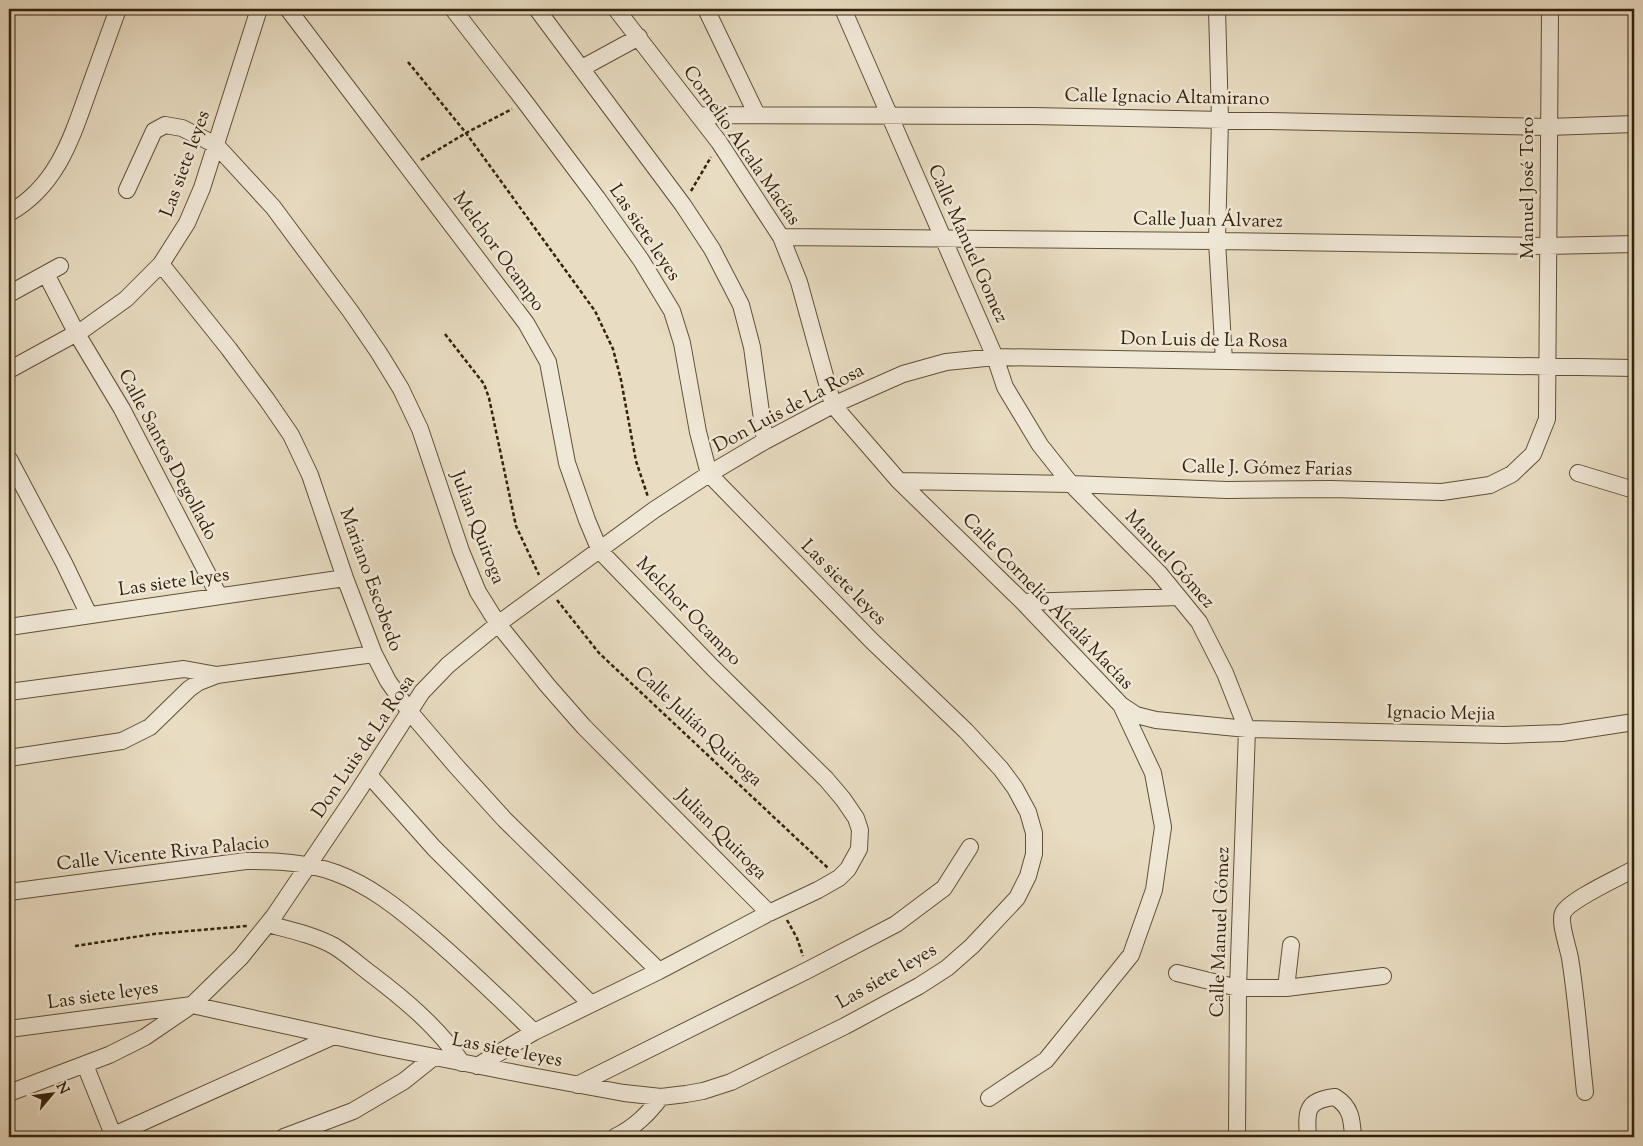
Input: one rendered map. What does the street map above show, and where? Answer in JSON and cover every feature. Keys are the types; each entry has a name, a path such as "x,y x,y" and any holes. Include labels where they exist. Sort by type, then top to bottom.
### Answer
{"street":[{"path":"9,213 19,208 43,186 64,155 118,9"},
{"name":"Las siete leyes","path":"9,370 77,334 126,299 161,264 187,223 202,188 259,9"},
{"name":"Melchor Ocampo","path":"288,9 526,323 548,362 567,463 600,551 713,668 826,779 856,818 861,839 854,860 838,878 818,890 470,1064"},
{"name":"Las siete leyes","path":"9,1029 192,1005 434,1057 624,1093 662,1096 703,1091 731,1082 845,1026 926,982 947,968 972,946 1017,898 1028,876 1034,854 1034,833 1028,812 1015,788 1001,769 966,731 872,640 709,474 698,432 682,343 672,311 641,260 525,102 453,9"},
{"path":"537,9 683,205 712,249 741,305 752,348 765,441"},
{"name":"Cornelio Alcala Macías","path":"616,9 719,142 781,238 799,282 833,405"},
{"path":"706,9 757,115"},
{"name":"Calle Manuel Gomez","path":"843,9 995,357 1005,387 1040,445 1071,484"},
{"path":"1217,9 1220,119 1218,241 1224,361"},
{"name":"Manuel José Toro","path":"1548,367 1547,246 1550,9"},
{"path":"582,68 639,37"},
{"name":"Calle Ignacio Altamirano","path":"699,115 1220,119 1548,127 1634,124"},
{"name":"Julian Quiroga","path":"127,190 154,131 165,125 182,128 216,146 273,207 351,312 396,382 420,429 448,514 475,584 498,624 584,727 775,910"},
{"name":"Calle Juan Álvarez","path":"781,238 942,238 1547,246 1634,244"},
{"name":"Mariano Escobedo","path":"161,264 229,349 291,435 310,475 345,578 374,654 388,682 409,712 505,820 659,970"},
{"path":"9,294 60,266"},
{"name":"Calle Santos Degollado","path":"46,274 77,334 122,409 219,596"},
{"name":"Don Luis de La Rosa","path":"192,1005 241,956 268,924 369,775 422,692 448,666 498,624 654,510 709,474 765,441 833,405 902,374 946,362 995,357 1634,368"},
{"name":"Calle J. Gómez Farias","path":"899,481 1071,484 1227,490 1331,489 1442,492 1490,484 1512,474 1533,454 1547,419 1548,367"},
{"name":"Calle Cornelio Alcalá Macías","path":"833,405 899,481 1023,602 1121,705 1153,773 1163,827 1154,890 1130,955 1046,1060 989,1098"},
{"path":"9,459 89,615"},
{"path":"1578,473 1634,490"},
{"name":"Manuel Gómez","path":"1071,484 1159,573 1200,622 1225,673 1247,728"},
{"name":"Las siete leyes","path":"9,626 345,578"},
{"path":"1023,602 1178,597"},
{"path":"9,758 122,741 150,727 189,689 199,682 217,675 374,654"},
{"path":"9,692 184,669 217,675"},
{"name":"Ignacio Mejia","path":"1121,705 1136,715 1156,720 1247,728 1504,735 1562,733 1634,722"},
{"name":"Calle Manuel Gómez","path":"1237,1137 1238,988 1247,728"},
{"path":"369,775 434,848 591,1004"},
{"path":"577,1085 896,924 944,888 970,847"},
{"name":"Calle Vicente Riva Palacio","path":"9,892 246,861 279,861 336,873 365,887 403,913 447,950 534,1032"},
{"path":"1585,1092 1570,958 1562,923 1562,914 1567,907 1587,894 1634,870"},
{"path":"268,924 334,946 390,989 470,1064"},
{"path":"1286,988 1291,945"},
{"path":"1177,973 1238,988 1286,988 1383,976"},
{"path":"9,1093 85,1065 145,1037 192,1005"},
{"path":"85,1065 114,1136 334,1036"},
{"path":"284,1137 323,1130 404,1081 434,1057"},
{"path":"615,1137 629,1130 647,1116 662,1096"},
{"path":"1308,1137 1308,1111 1317,1100 1335,1097 1344,1102 1351,1113 1352,1137"}],"path":[{"path":"408,62 466,133 595,311 613,348 636,461 654,510"},
{"path":"409,167 466,133 525,102"},
{"path":"683,205 719,142"},
{"name":"Calle Julián Quiroga","path":"445,334 484,384 490,398 516,526 535,567 548,589 599,653 838,878"},
{"path":"775,910 797,938 808,970"},
{"path":"74,946 154,934 268,924"}]}
